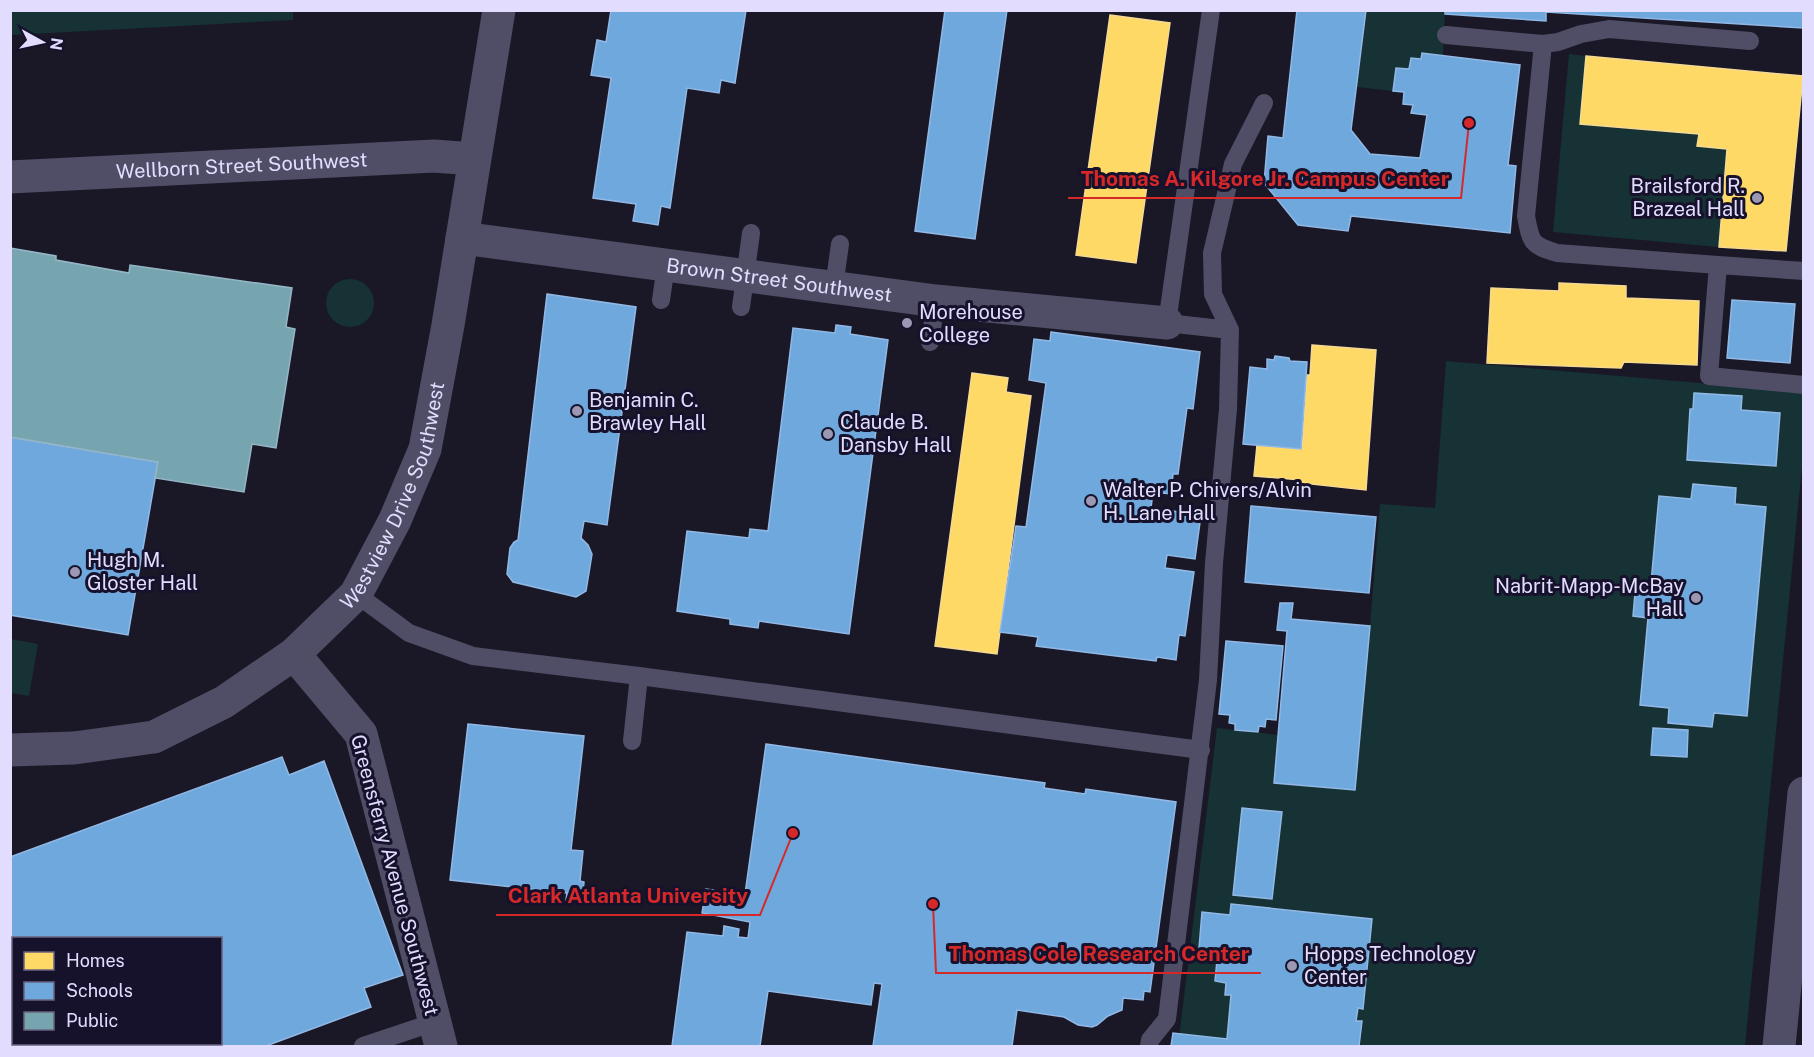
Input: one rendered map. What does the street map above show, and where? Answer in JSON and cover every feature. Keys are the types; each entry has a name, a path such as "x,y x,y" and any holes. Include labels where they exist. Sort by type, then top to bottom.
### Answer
{"street":[{"name":"Westview Drive Southwest","path":"10,750 74,748 154,737 224,702 294,654 356,594 395,520 425,449 499,10"},
{"name":"Wellborn Street Southwest","path":"10,177 435,156 474,159"},
{"name":"Brown Street Southwest","path":"462,238 936,301 1167,323"},
{"name":"Greensferry Avenue Southwest","path":"294,654 361,734 438,1034"},
{"path":"1779,1047 1796,962 1803,794"}],"lane":[{"path":"1211,10 1167,323 1230,330"},
{"path":"1446,35 1543,44 1609,29 1750,41"},
{"path":"1543,44 1526,216 1530,236 1537,247 1557,253 1803,271"},
{"path":"1149,1047 1150,1040 1167,1019 1208,680 1214,563 1228,409 1230,330 1213,294 1212,254 1233,164 1264,103"},
{"path":"741,307 751,233"},
{"path":"834,287 840,244"},
{"path":"661,300 666,265"},
{"path":"1718,265 1709,376 1803,385"},
{"path":"930,342 936,301"},
{"path":"356,594 409,633 473,656 1201,750"},
{"path":"632,741 639,676"},
{"path":"363,1047 438,1034"}],"green space":[{"path":"11,10 293,10 293,20 11,35"},
{"path":"1366,11 1445,11 1443,56 1422,53 1421,59 1411,59 1409,69 1396,68 1393,91 1357,87"},
{"path":"1569,54 1586,56 1580,124 1699,134 1698,146 1727,149 1719,247 1553,232"},
{"path":"345,279 355,279 370,289 374,303 373,312 364,323 355,327 345,327 330,317 326,308 326,298 336,283"},
{"path":"1446,361 1803,392 1803,457 1745,1046 1178,1046 1217,728 1278,735 1274,783 1370,626 1380,504 1435,508"},
{"path":"11,639 38,644 29,696 11,693"}],"building: Homes":[{"path":"1110,15 1170,23 1136,263 1076,255"},
{"name":"Brailsford R. Brazeal Hall","path":"1586,56 1803,76 1786,251 1719,247 1727,149 1697,146 1699,134 1580,124"},
{"path":"1559,283 1626,286 1626,298 1699,301 1697,365 1624,362 1621,368 1487,363 1491,288 1559,291"},
{"path":"1312,345 1376,350 1366,490 1303,483 1301,480 1254,476 1257,445 1302,449 1307,375 1310,375"},
{"path":"972,373 1008,378 1006,392 1031,396 997,654 935,646"}],"building: Schools":[{"path":"611,10 746,10 735,83 721,80 719,93 687,88 670,208 661,206 658,225 633,221 636,204 593,198 611,78 591,75 597,40 606,42"},
{"path":"945,10 1007,10 975,239 915,231"},
{"path":"1297,10 1366,10 1351,130 1370,154 1420,158 1427,115 1411,113 1413,105 1403,104 1404,92 1393,91 1396,68 1409,69 1411,58 1421,59 1422,53 1520,65 1508,165 1516,166 1510,233 1351,216 1348,231 1298,225 1264,183 1268,136 1283,138"},
{"path":"1445,10 1804,10 1804,23 1803,28 1546,12 1546,21 1445,14"},
{"name":"Benjamin C. Brawley Hall","path":"547,294 636,307 607,525 584,521 581,538 588,545 592,554 586,591 576,597 513,582 507,574 510,548 518,540"},
{"path":"1732,300 1795,304 1790,363 1727,358"},
{"name":"Claude B. Dansby Hall","path":"836,325 851,327 850,334 888,340 849,634 759,621 758,628 730,624 730,619 677,611 687,531 749,538 750,529 768,531 793,328 835,333"},
{"name":"Walter P. Chivers/Alvin H. Lane Hall","path":"1051,332 1200,352 1193,409 1187,408 1178,474 1173,474 1171,494 1153,492 1151,508 1201,515 1195,559 1167,555 1165,568 1194,572 1185,636 1179,635 1176,660 1157,657 1156,661 1036,646 1038,637 1000,632 1016,526 1026,527 1046,383 1029,380 1034,339 1050,341"},
{"path":"1275,356 1289,358 1290,361 1307,362 1301,449 1243,444 1250,367 1267,369 1267,359 1274,360"},
{"path":"1694,393 1742,396 1741,410 1780,413 1776,466 1687,460 1690,409 1693,409"},
{"name":"Hugh M. Gloster Hall","path":"10,437 158,462 128,635 10,615"},
{"name":"Nabrit-Mapp-McBay Hall","path":"1693,484 1736,488 1735,504 1766,507 1747,716 1714,713 1712,727 1668,723 1669,708 1640,705 1648,618 1633,616 1636,582 1651,583 1659,496 1691,499"},
{"path":"1251,506 1376,517 1369,593 1245,582"},
{"path":"1280,603 1293,603 1291,619 1370,626 1355,790 1274,783 1287,631 1277,630"},
{"path":"1226,641 1283,646 1276,720 1266,719 1265,727 1259,726 1258,732 1235,730 1235,724 1229,723 1230,715 1219,714"},
{"path":"468,724 584,736 571,850 583,851 580,881 584,882 582,902 566,900 567,893 450,880"},
{"path":"1653,728 1688,730 1687,757 1651,755"},
{"path":"766,744 1045,783 1044,788 1085,794 1086,789 1176,802 1150,992 1144,991 1143,1000 1123,998 1122,1010 1092,1027 1078,1025 1064,1017 1017,1010 1012,1046 873,1046 882,984 874,983 871,1005 768,991 760,1046 672,1046 687,932 723,936 724,926 739,929 738,937 748,938 750,922 702,913 706,889 745,894"},
{"path":"282,757 289,775 324,761 403,975 364,988 371,1007 266,1046 10,1046 10,857"},
{"path":"1242,808 1282,812 1272,899 1233,895"},
{"name":"Hopps Technology Center","path":"1231,904 1372,919 1363,1009 1358,1008 1356,1021 1362,1021 1359,1046 1171,1046 1173,1033 1227,1039 1231,995 1225,995 1226,983 1215,981 1218,950 1199,948 1202,912 1230,915"}],"building: Public":[{"path":"10,248 56,256 56,260 129,273 130,265 292,288 286,327 295,329 276,448 252,444 244,492 155,478 158,462 10,437"}],"place":[{"name":"Thomas A. Kilgore Jr. Campus Center","path":"1469,123"},
{"name":"Brailsford R. Brazeal Hall","path":"1757,198"},
{"name":"Morehouse College","path":"907,323"},
{"name":"Benjamin C. Brawley Hall","path":"577,411"},
{"name":"Claude B. Dansby Hall","path":"828,434"},
{"name":"Walter P. Chivers/Alvin H. Lane Hall","path":"1091,501"},
{"name":"Hugh M. Gloster Hall","path":"75,572"},
{"name":"Nabrit-Mapp-McBay Hall","path":"1696,598"},
{"name":"Clark Atlanta University","path":"793,833"},
{"name":"Thomas Cole Research Center","path":"933,904"},
{"name":"Hopps Technology Center","path":"1292,966"}]}
